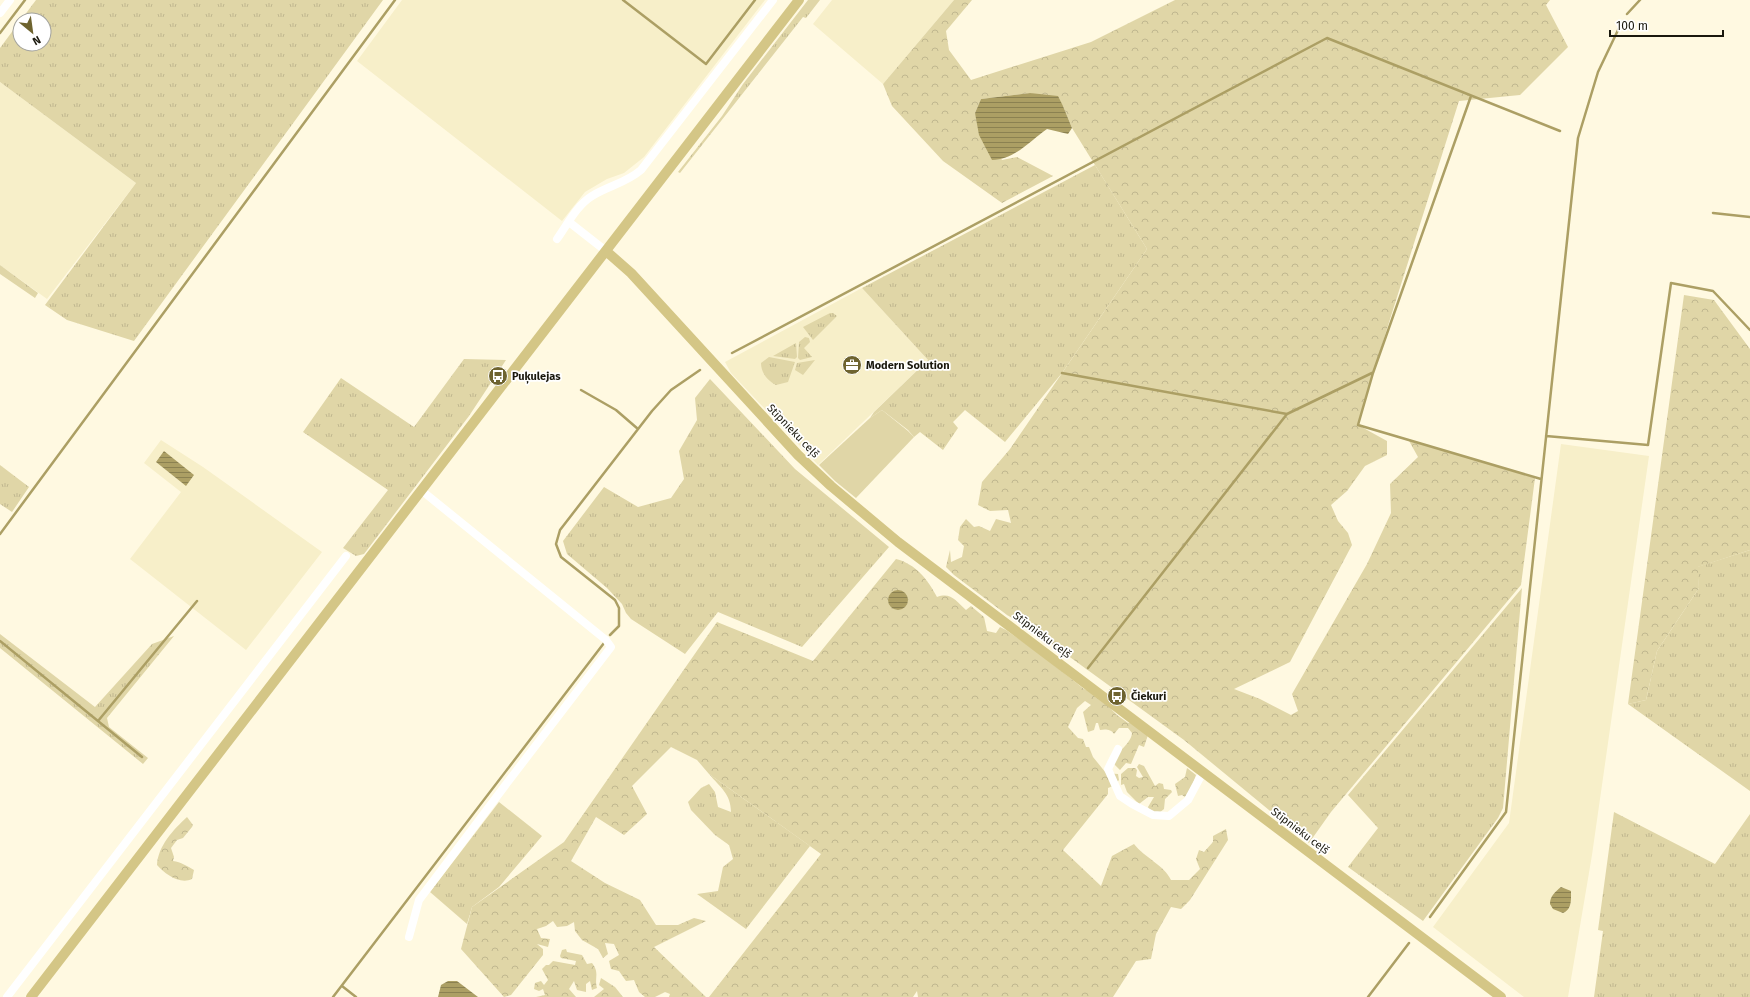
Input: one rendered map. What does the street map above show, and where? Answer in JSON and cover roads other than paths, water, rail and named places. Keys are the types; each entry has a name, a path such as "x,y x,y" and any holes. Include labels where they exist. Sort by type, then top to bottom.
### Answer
{"main road":[{"path":"31,997 799,0"},
{"name":"Stīpnieku ceļš","path":"606,251 630,273 775,431 831,486 898,542 1501,997"}],"street":[{"path":"0,13 10,0"},
{"path":"557,239 580,206 590,196 628,180 641,170 773,0"},
{"path":"569,222 606,251"},
{"path":"409,937 419,900 611,647 606,640 421,490"},
{"path":"7,997 346,556"},
{"path":"1118,749 1108,769 1120,796 1153,815 1169,816 1188,800 1203,772"}],"waterway":[{"path":"0,33 25,0"},
{"path":"0,534 395,0"},
{"path":"623,0 706,64 755,0"},
{"path":"1627,14 1640,0"},
{"path":"1430,917 1506,812 1578,138 1598,72 1619,28"},
{"path":"732,353 1327,38 1560,131"},
{"path":"1471,96 1373,373 1358,425 1541,479"},
{"path":"1713,213 1750,217"},
{"path":"1546,436 1648,445 1671,283 1713,291 1750,330"},
{"path":"610,635 619,626 619,608 615,600 561,557 556,544 560,530 652,411 671,390 700,370"},
{"path":"1062,373 1287,414"},
{"path":"1088,668 1287,414 1372,373"},
{"path":"581,390 616,410 638,429"},
{"path":"98,721 197,601"},
{"path":"0,641 142,757"},
{"path":"333,997 604,643"},
{"path":"1368,997 1409,943"},
{"path":"342,986 356,997"}],"place":[{"name":"Modern Solution","path":"852,365"},
{"name":"Puķulejas","path":"498,376"},
{"name":"Čiekuri","path":"1117,696"}]}
